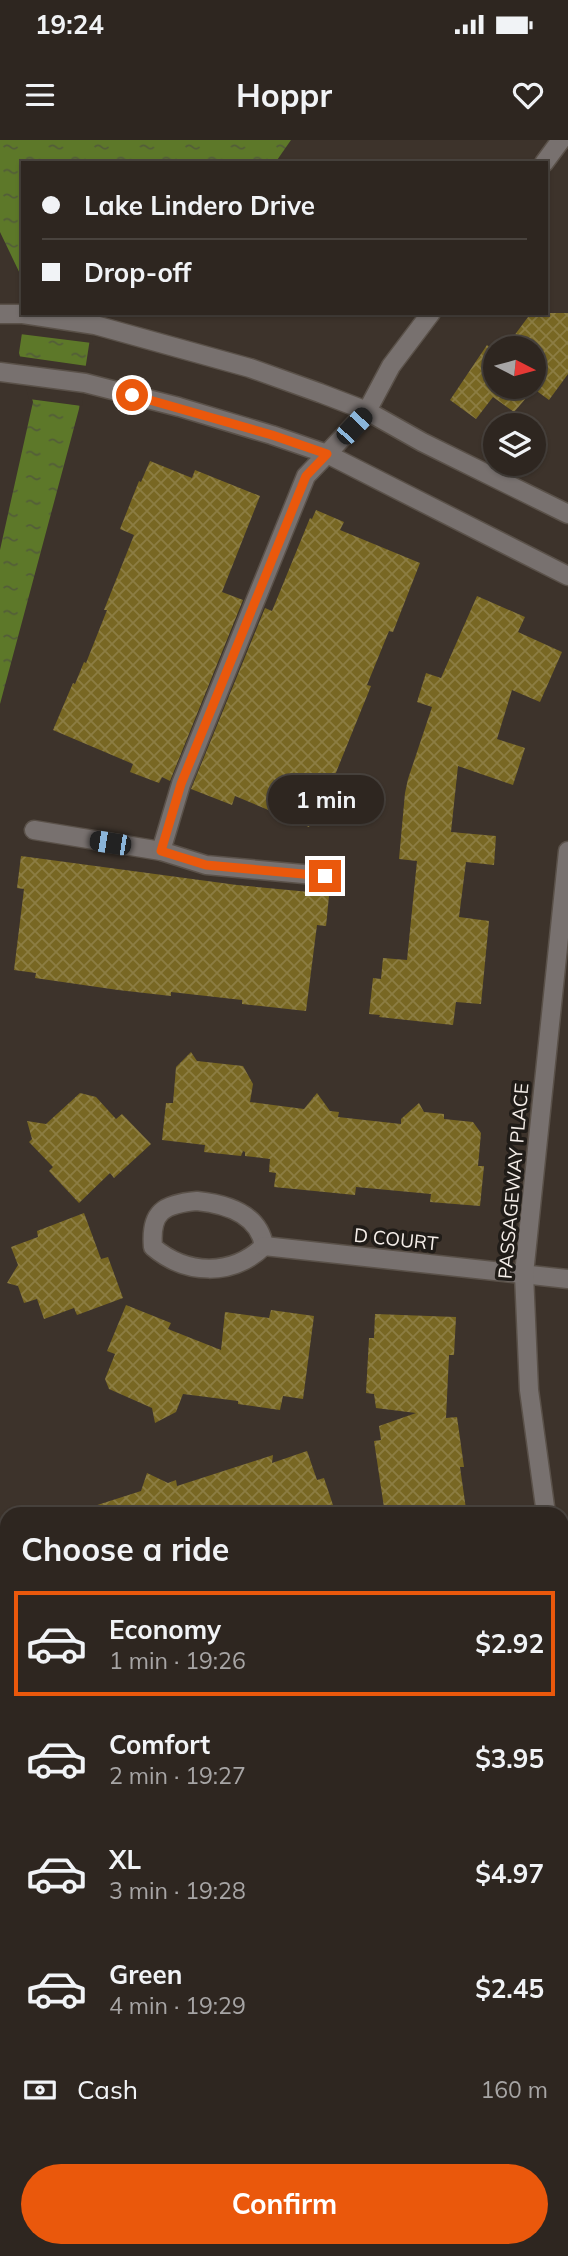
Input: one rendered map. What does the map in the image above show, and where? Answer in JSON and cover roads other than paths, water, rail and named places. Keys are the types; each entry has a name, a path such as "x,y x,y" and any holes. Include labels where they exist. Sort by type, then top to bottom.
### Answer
{"street":[{"path":"545,161 561,140"},
{"path":"0,314 21,314"},
{"path":"29,315 94,325 250,368 367,411 422,442 568,514"},
{"path":"161,851 181,784 306,476 367,411 391,366 429,315"},
{"path":"7,372 85,383 179,407 327,454 568,576"},
{"path":"34,830 161,851 206,865 325,876"},
{"name":"PASSAGEWAY PLACE","path":"545,1507 529,1390 524,1274 568,851"},
{"path":"176,1203 212,1203 237,1212 251,1221 261,1232 264,1246 253,1257 228,1269 195,1269 166,1258 153,1247 151,1227 162,1210 176,1203"},
{"name":"D COURT","path":"264,1246 568,1279"}],"water":[{"path":"0,140 291,140 276,161 21,161 21,276 0,232"},
{"path":"25,315 94,315 79,409 0,704 0,550 33,402 19,353"}]}
